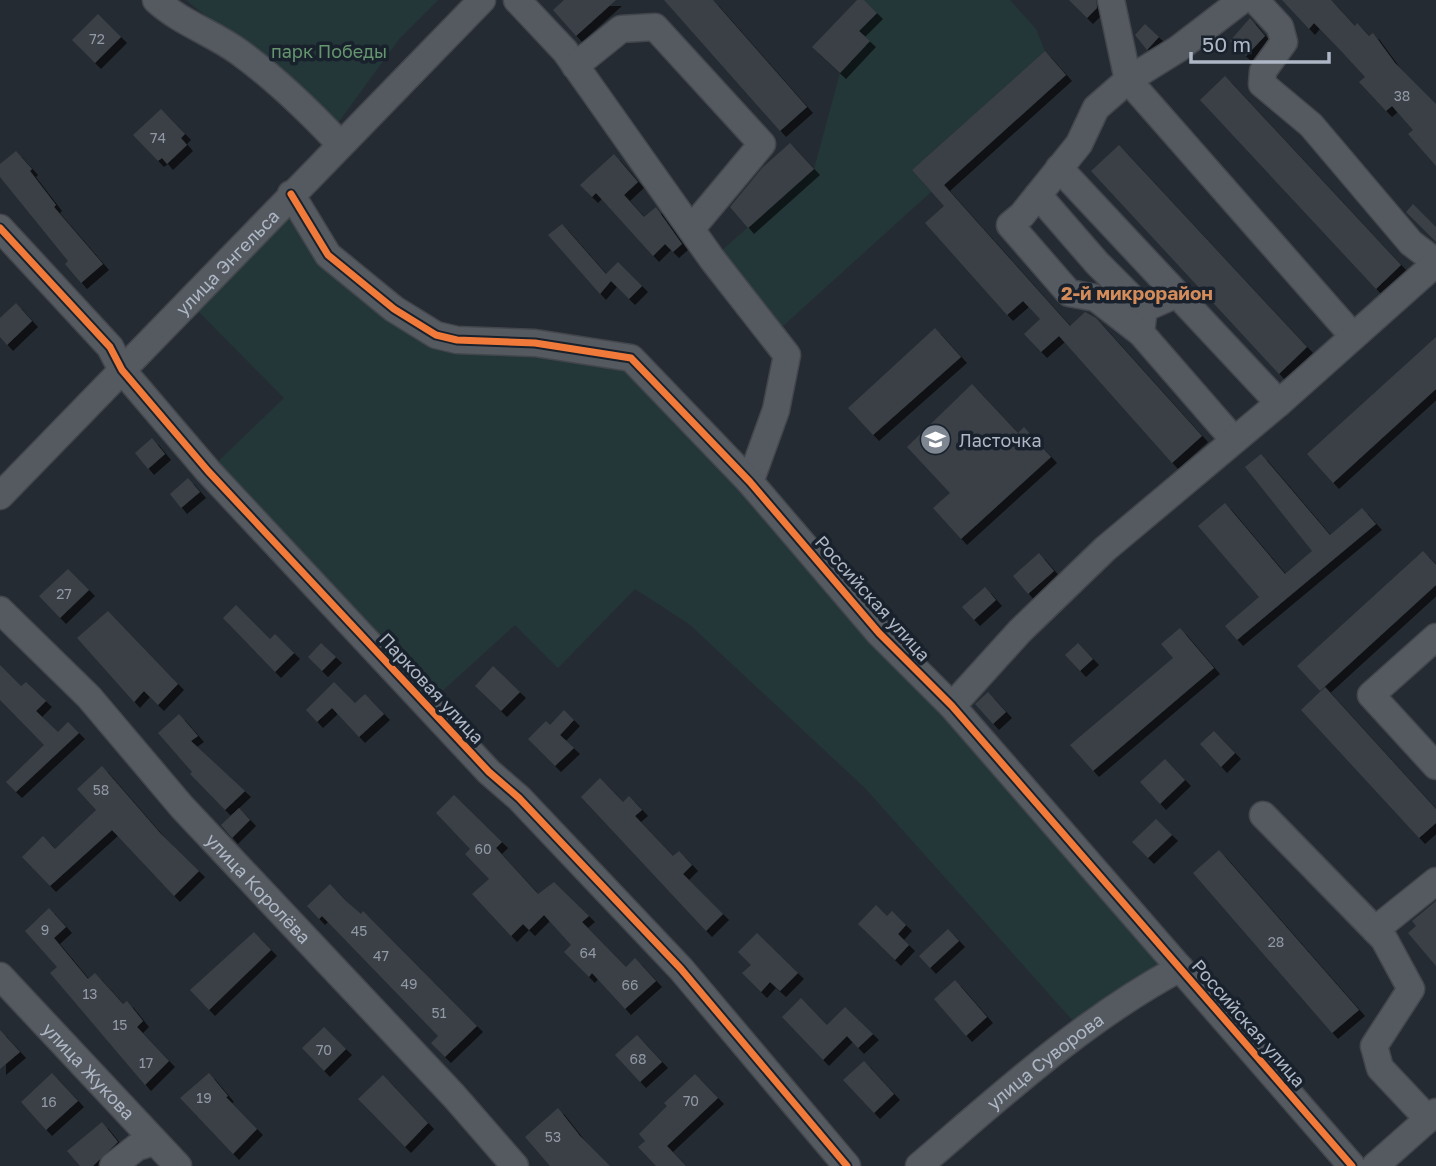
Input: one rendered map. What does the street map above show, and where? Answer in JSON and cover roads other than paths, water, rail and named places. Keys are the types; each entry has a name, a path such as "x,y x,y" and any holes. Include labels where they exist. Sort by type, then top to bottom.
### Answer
{"street":[{"path":"156,0 200,31 237,51 302,103 340,144"},
{"name":"улица Энгельса","path":"0,496 482,0"},
{"path":"516,0 575,66 691,229 787,355 776,410 750,482"},
{"path":"1111,0 1129,80 1353,336"},
{"path":"1142,321 1096,298 1069,293 1010,225 1079,144 1096,108 1129,80 1178,49 1242,0"},
{"path":"952,706 1020,631 1105,549 1279,402 1436,262 1411,243 1311,125 1262,84 1263,71 1284,42 1280,27 1255,0"},
{"path":"575,66 621,29 655,27 762,144 691,229"},
{"path":"1059,168 1279,402"},
{"name":"Российская улица","path":"291,194 328,255 404,315 436,335 457,340 535,343 631,359 750,482 878,633 952,706 1353,1166"},
{"path":"1038,195 1097,263 1234,440"},
{"name":"Парковая улица","path":"0,228 110,347 122,370 208,471 471,753 519,798 681,969 847,1166"},
{"path":"1142,321 1177,294"},
{"name":"улица Королёва","path":"0,610 89,697 182,807 454,1096 515,1166"},
{"path":"1436,637 1371,695 1436,766"},
{"path":"1263,815 1384,939 1411,989 1374,1046 1380,1068 1432,1115 1375,1166"},
{"path":"1375,930 1436,881"},
{"name":"улица Суворова","path":"919,1166 1048,1056 1139,990 1180,968"},
{"name":"улица Жукова","path":"0,976 178,1166"},
{"path":"113,1166 137,1147 154,1142"}],"place":[{"name":"Ласточка","path":"936,440"}],"district":[{"name":"2-й микрорайон","path":"1137,292"}],"park label":[{"name":"парк Победы","path":"329,51"}]}
